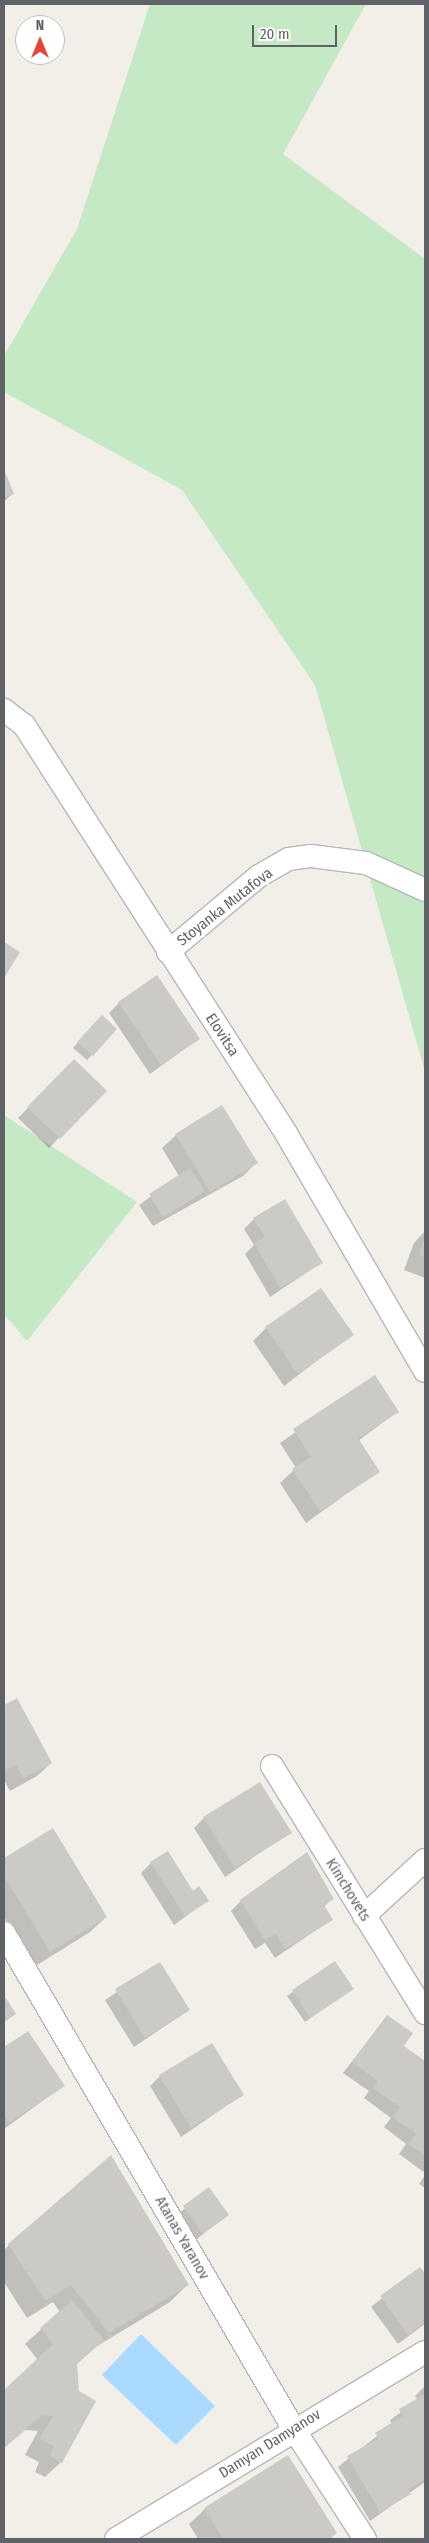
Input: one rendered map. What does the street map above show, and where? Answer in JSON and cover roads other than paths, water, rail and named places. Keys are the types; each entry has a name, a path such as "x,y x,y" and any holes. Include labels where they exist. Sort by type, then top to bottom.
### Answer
{"street":[{"name":"Elovitsa","path":"4,710 24,725 287,1135 425,1371"},
{"name":"Stoyanka Mutafova","path":"168,952 259,876 290,859 311,856 366,863 425,890"},
{"name":"Kimchovets","path":"272,1766 425,2013"},
{"path":"364,1916 425,1860"},
{"name":"Atanas Yaranov","path":"4,1933 293,2428 364,2539"},
{"name":"Damyan Damyanov","path":"116,2539 293,2428 425,2352"}],"water":[{"path":"141,2334 215,2406 176,2445 102,2375"}]}
